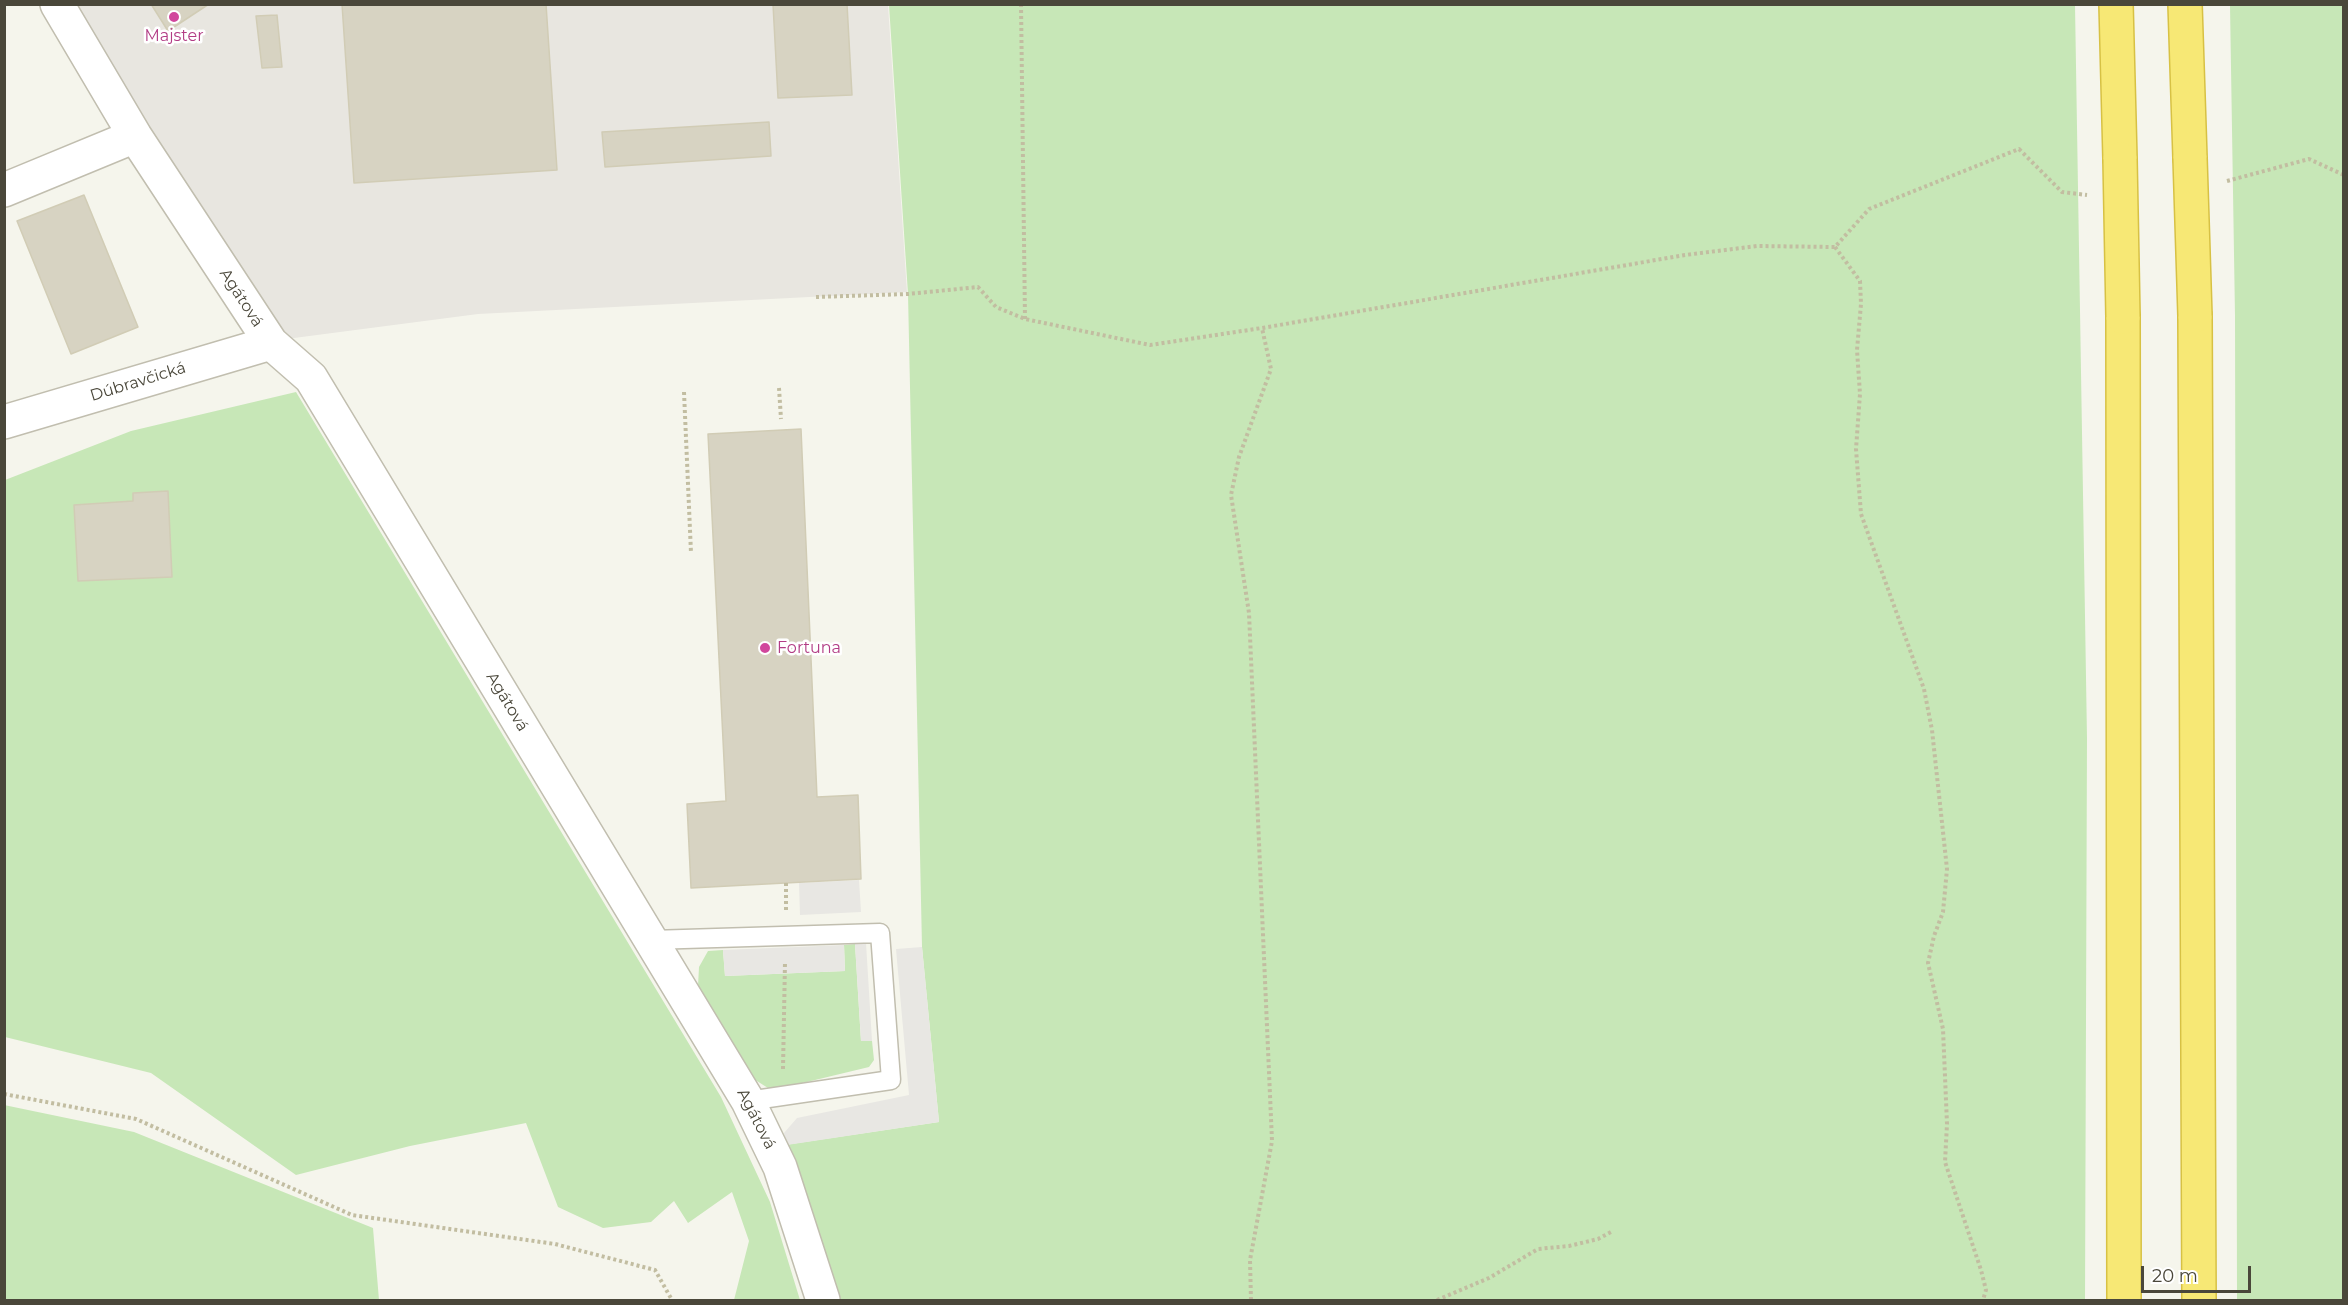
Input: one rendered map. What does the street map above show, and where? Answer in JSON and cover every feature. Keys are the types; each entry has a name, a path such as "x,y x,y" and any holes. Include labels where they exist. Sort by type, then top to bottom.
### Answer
{"highway":[{"path":"2116,4 2123,317 2124,1300"},
{"path":"2185,4 2195,316 2199,1300"}],"street":[{"name":"Agátová","path":"57,4 135,136 271,343 311,378 748,1101 780,1167 823,1300"},
{"path":"4,190 135,136"},
{"name":"Dúbravčická","path":"4,422 271,343"}],"lane":[{"path":"651,940 880,933 891,1080 748,1101"}],"path":[{"path":"1021,4 1025,319"},
{"path":"816,297 978,287 996,307 1025,319 1150,345 1695,254 1757,246 1834,247 1869,209"},
{"path":"1834,247 1860,281 1861,304 1857,350 1860,394 1856,449 1862,514 1924,689 1932,730 1947,869 1943,912 1934,936 1928,963 1943,1029 1947,1124 1945,1162 1981,1270 1986,1290 1983,1300"},
{"path":"1251,1300 1250,1260 1272,1141 1249,613 1231,495 1239,457 1271,369 1262,328"},
{"path":"779,388 781,419"},
{"path":"684,392 691,553"},
{"path":"783,1096 786,883"},
{"path":"4,1094 136,1119 352,1215 555,1244 655,1270 672,1300"},
{"path":"1437,1300 1489,1278 1538,1250 1598,1239 1611,1232"}],"shaded area":[{"path":"59,5 888,5 907,292 478,314 271,341"},
{"path":"859,880 861,912 800,915 799,883"},
{"path":"866,943 872,1041 861,1041 855,944"},
{"path":"844,945 845,971 725,976 723,950"},
{"path":"922,947 939,1122 787,1145 784,1133 797,1118 909,1095 896,949"}],"green space":[{"path":"889,5 2075,5 2087,738 2085,1300 823,1300 771,1147 939,1122 922,947 908,294"},
{"path":"2230,5 2343,5 2343,1300 2237,1300 2235,316"},
{"path":"296,392 721,1097 770,1202 800,1300 734,1300 749,1241 732,1192 688,1223 674,1201 651,1222 603,1228 558,1207 526,1123 410,1146 296,1175 151,1073 5,1037 5,480 131,431"},
{"path":"855,944 861,1041 872,1041 874,1060 869,1067 786,1087 768,1088 749,1076 698,986 699,967 708,951 723,950 725,976 845,971 844,945"},
{"path":"4,1105 134,1132 373,1228 379,1300 5,1300"}],"building":[{"name":"Majster","path":"151,4 209,4 168,31"},
{"path":"342,4 546,4 557,170 354,183"},
{"path":"773,4 847,4 852,95 778,98"},
{"path":"277,15 282,67 262,68 256,16"},
{"path":"769,122 771,156 605,167 602,132"},
{"path":"84,195 138,327 71,354 17,221"},
{"name":"Fortuna","path":"801,429 817,797 858,795 861,879 691,888 687,804 726,801 708,434"},
{"path":"168,491 172,577 78,581 74,505 133,501 133,493"}],"place":[{"name":"Majster","path":"174,17"},
{"name":"Fortuna","path":"765,648"}]}
